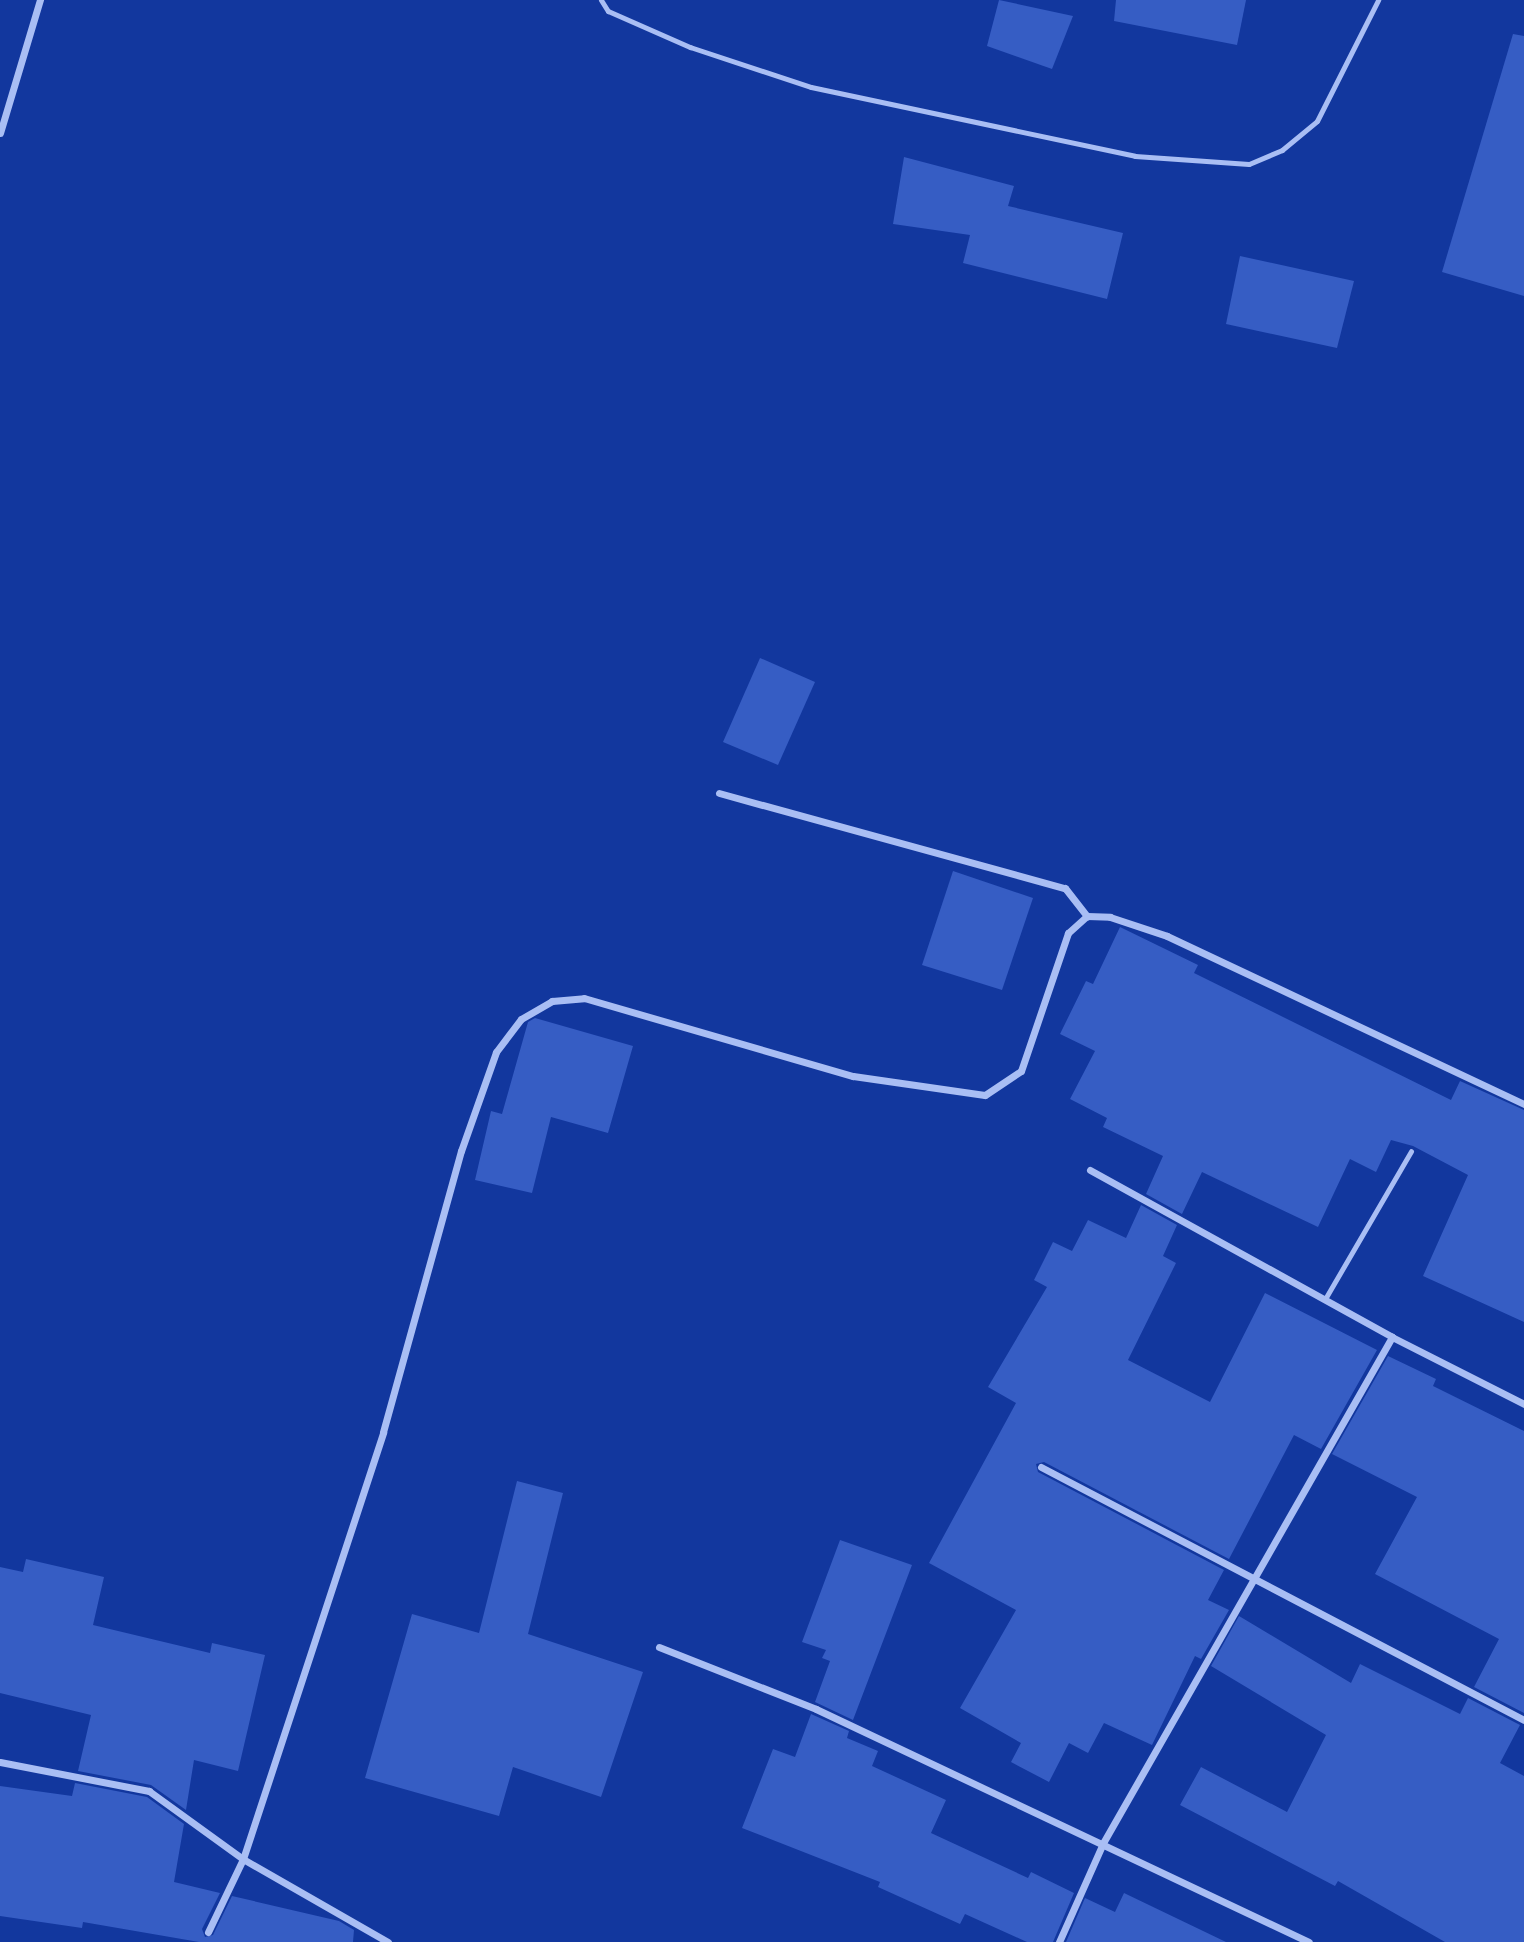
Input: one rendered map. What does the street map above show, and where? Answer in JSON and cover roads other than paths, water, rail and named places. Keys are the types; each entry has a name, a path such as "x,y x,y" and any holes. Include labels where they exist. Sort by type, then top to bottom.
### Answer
{"street":[{"path":"0,133 40,0"},
{"path":"719,793 1065,888 1087,916"},
{"path":"208,1932 243,1859 383,1432 461,1151 496,1052 521,1019 552,1001 584,998 853,1076 985,1095 1021,1071 1069,933 1087,916 1110,917 1167,936 1524,1104"},
{"path":"1090,1170 1392,1337 1524,1404"},
{"path":"1059,1942 1103,1843 1392,1337"},
{"path":"1041,1467 1524,1720"},
{"path":"659,1647 816,1709 1309,1942"},
{"path":"0,1762 149,1791 243,1859 388,1942"}],"lane":[{"path":"601,0 608,11 690,47 811,87 1135,156 1249,164 1282,150 1317,121 1378,0"},
{"path":"1325,1299 1411,1151"}]}
